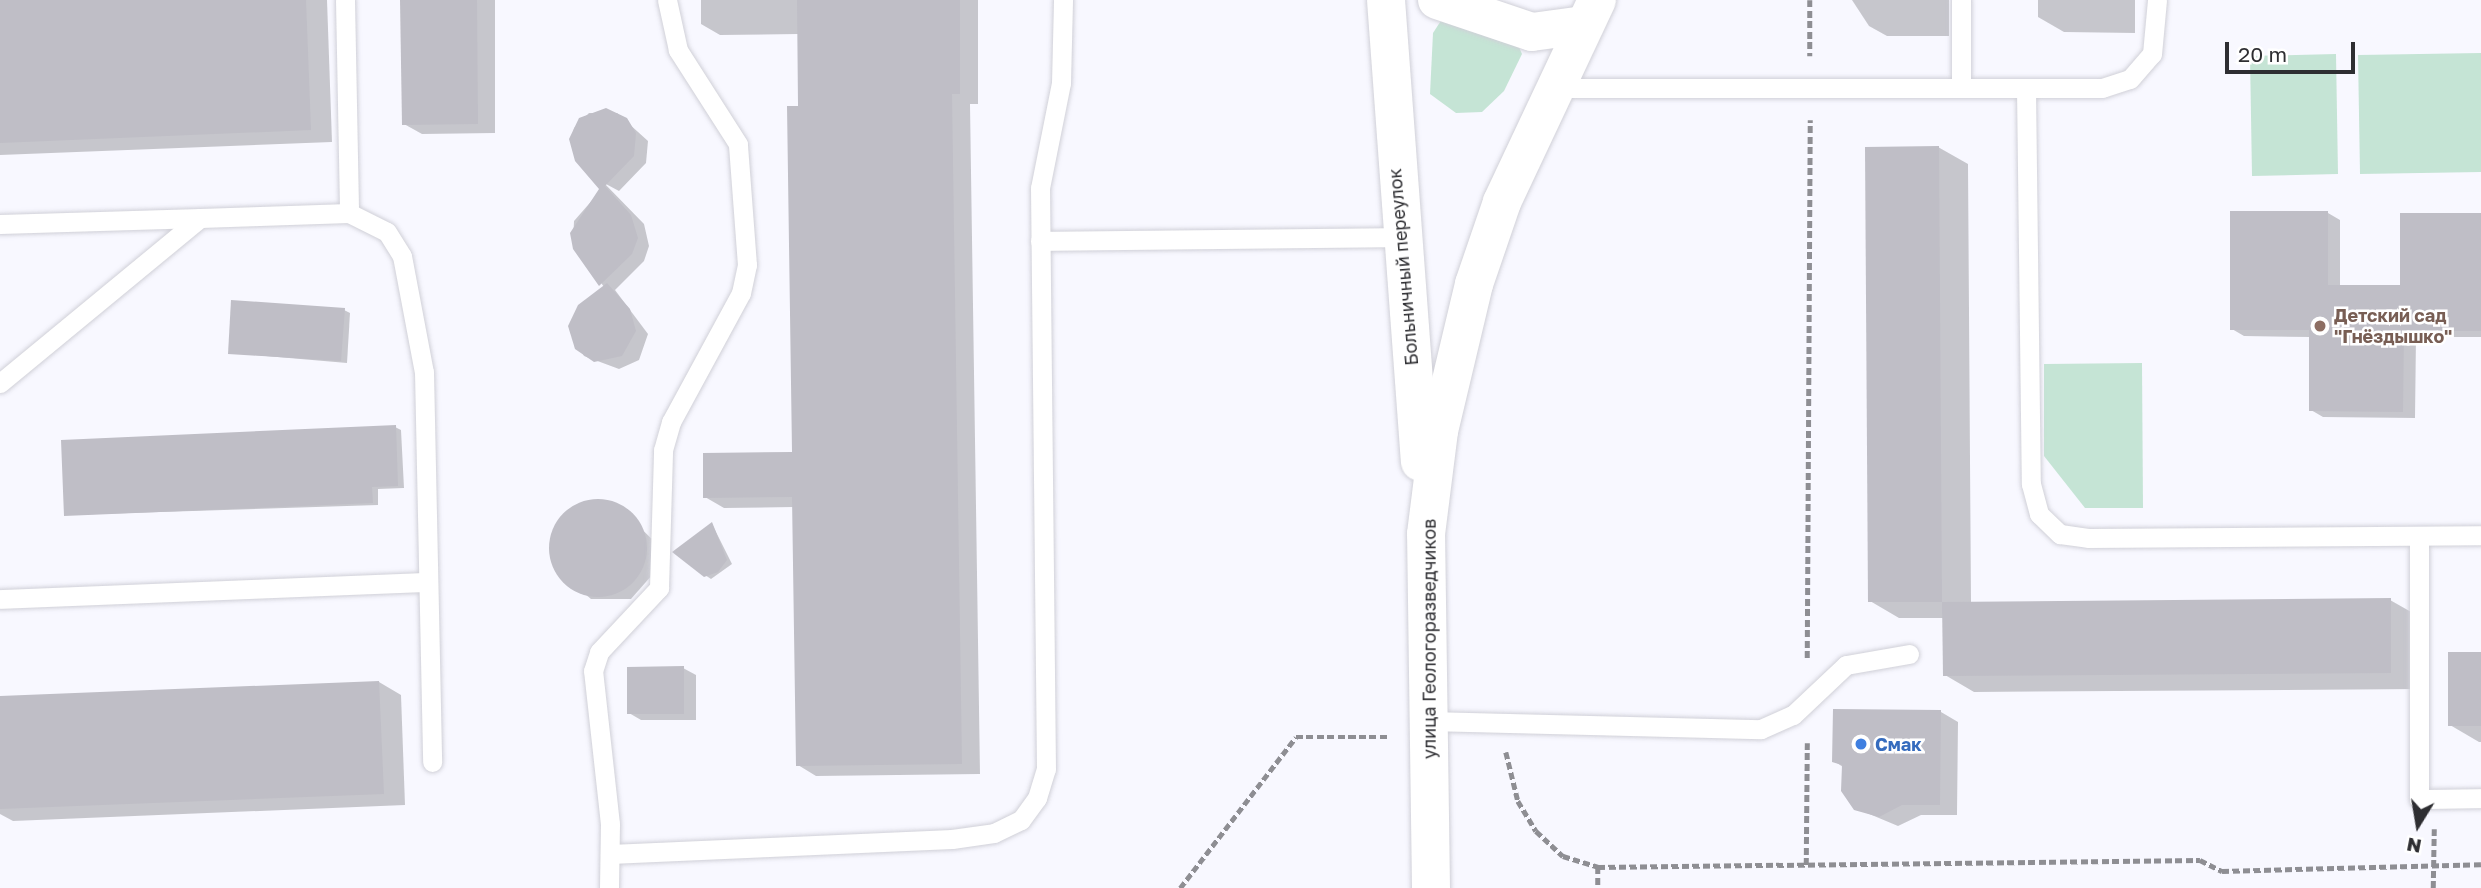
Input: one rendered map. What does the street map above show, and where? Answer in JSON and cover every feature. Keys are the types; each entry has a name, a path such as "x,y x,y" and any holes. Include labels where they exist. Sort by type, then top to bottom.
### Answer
{"street":[{"name":"Больничный переулок","path":"1386,0 1401,237 1426,534"},
{"path":"1437,0 1532,32 1590,13"},
{"name":"улица Геологоразведчиков","path":"1431,888 1426,534 1438,431 1474,284 1553,88 1590,13"}],"lane":[{"path":"345,0 349,213"},
{"path":"609,888 610,855 593,671 599,652 659,589 663,450 671,422 741,293 747,265 738,144 678,50 667,0"},
{"path":"610,855 952,839 1012,825 1037,798 1046,769 1040,241 1043,163 1061,83 1063,0"},
{"path":"1961,0 1961,88"},
{"path":"1553,88 2102,88 2130,79 2152,54 2157,0"},
{"path":"2026,88 2031,484 2039,514 2060,534 2088,538 2481,535"},
{"path":"0,224 349,213 387,232 402,256 420,330 432,762"},
{"path":"0,383 200,218"},
{"path":"1040,241 1401,237"},
{"path":"2419,536 2419,799 2481,798"},
{"path":"0,599 428,582"},
{"path":"1429,721 1761,729 1779,724 1861,657 1909,654"}],"path":[{"path":"1806,865 1810,0"},
{"path":"1180,888 1296,737"},
{"path":"1505,737 1518,801 1536,831 1563,856 1598,867 2200,860 2222,871 2481,864"},
{"path":"2433,888 2434,799"},
{"path":"1598,867 1598,888"}],"green space":[{"path":"1444,16 1518,45 1522,54 1504,91 1482,112 1456,113 1430,94 1433,33"},
{"path":"2481,53 2481,172 2360,174 2358,55"},
{"path":"2336,54 2338,174 2252,176 2250,56"},
{"path":"2142,363 2143,508 2085,508 2044,456 2044,364"}],"building":[{"path":"0,0 306,0 311,130 0,143"},
{"path":"400,0 477,0 478,124 402,125"},
{"path":"797,0 960,0 960,94 952,94 962,764 796,766 792,497 703,498 703,453 792,452 787,106 798,106"},
{"path":"606,108 627,118 636,133 634,156 605,186 631,215 638,238 632,254 599,286 573,249 570,233 599,189 575,161 569,139 579,118"},
{"path":"1939,146 1942,602 1868,602 1865,147"},
{"path":"2230,211 2328,211 2328,285 2400,285 2400,213 2481,213 2481,331 2404,331 2403,412 2309,411 2309,330 2230,330"},
{"path":"607,283 630,309 636,331 622,356 594,362 575,349 568,326 578,305"},
{"path":"231,300 345,308 341,361 228,354"},
{"path":"396,425 398,486 372,487 373,503 64,516 61,440"},
{"path":"598,499 617,503 633,513 643,529 647,548 643,567 633,583 617,593 598,597 579,593 563,583 553,567 549,548 553,529 563,513 579,503"},
{"path":"712,522 727,560 718,572 704,577 672,552"},
{"path":"2391,598 2391,673 1943,676 1942,602"},
{"path":"2448,652 2481,652 2481,726 2448,726"},
{"path":"684,666 684,714 627,714 627,667"},
{"path":"379,681 384,794 0,809 0,696"},
{"path":"1833,709 1941,710 1940,805 1902,805 1879,817 1854,810 1841,791 1842,765 1832,762"}],"place":[{"name":"Детский сад \"Гнёздышко\"","path":"2320,326"},
{"name":"Смак","path":"1861,744"}]}
